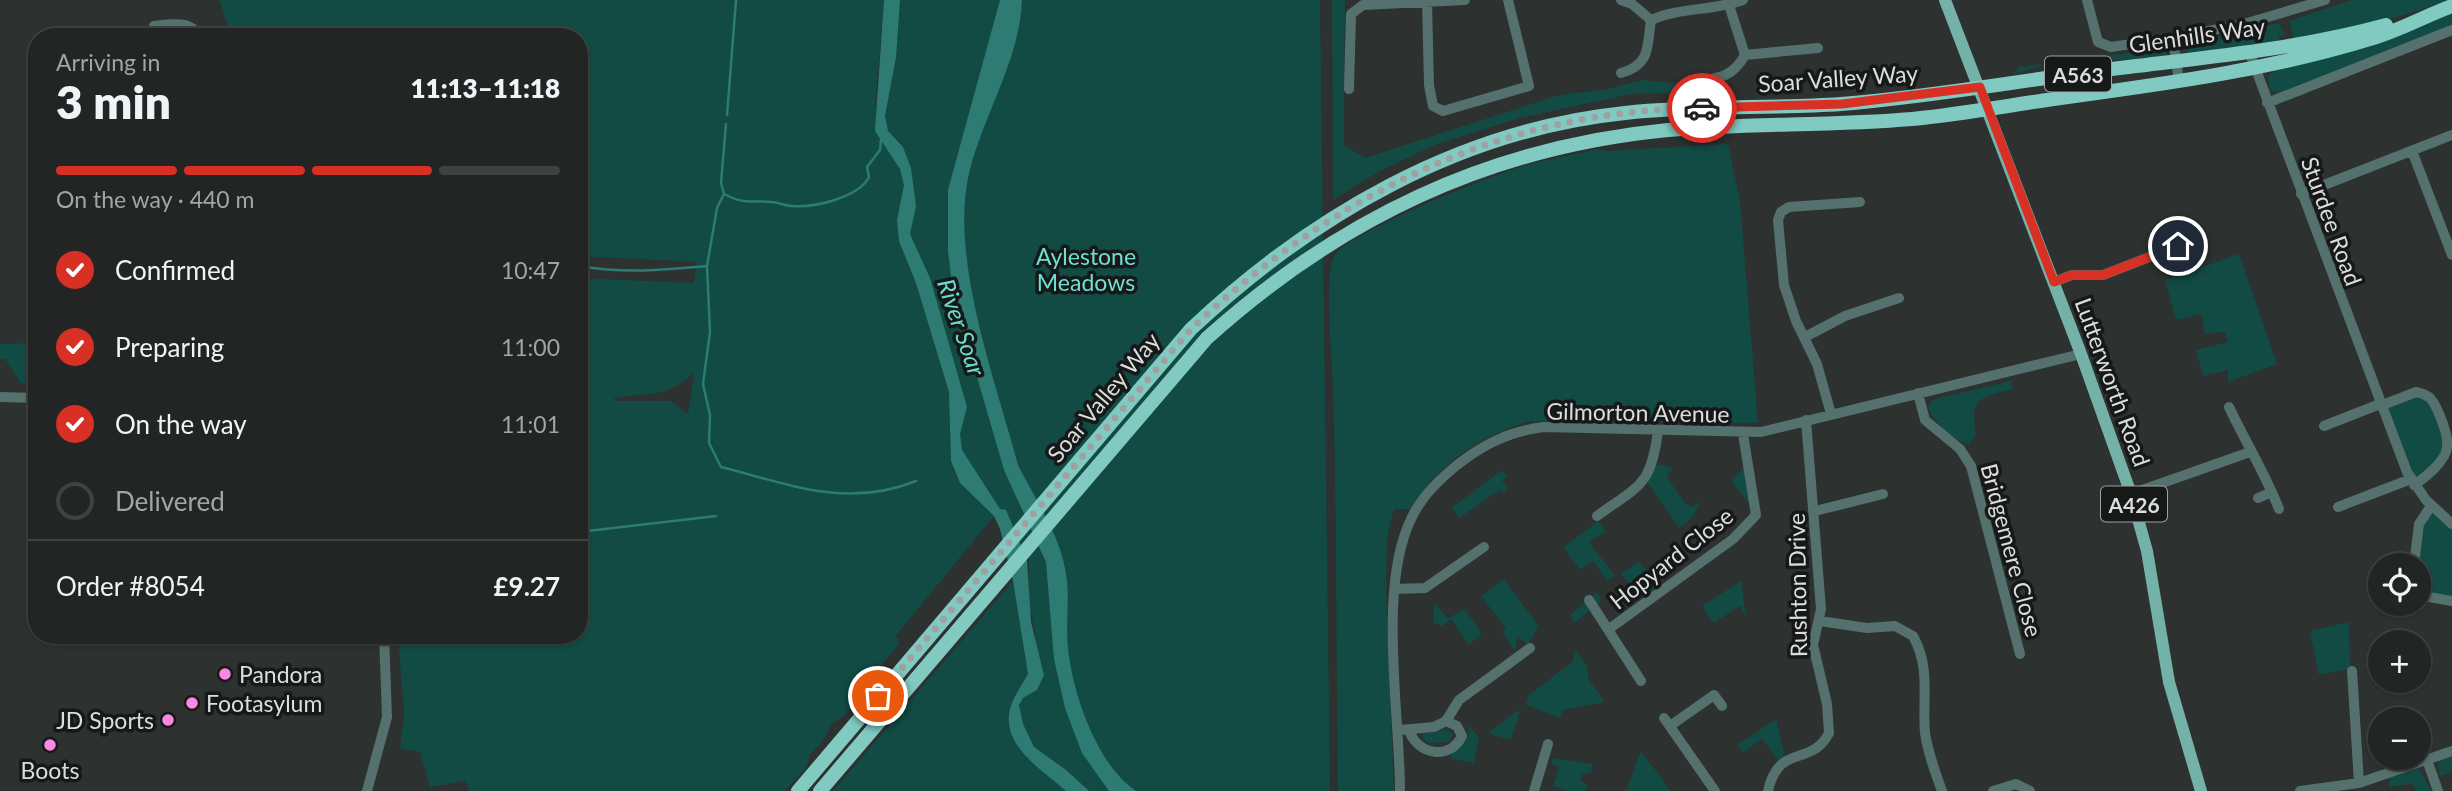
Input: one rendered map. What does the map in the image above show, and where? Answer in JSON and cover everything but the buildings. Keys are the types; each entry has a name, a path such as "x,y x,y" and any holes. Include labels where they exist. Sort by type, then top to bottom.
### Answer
{"highway":[{"name":"Glenhills Way","path":"1980,87 2327,39 2418,19 2452,6"},
{"name":"Glenhills Way","path":"1988,109 2179,82 2255,68 2399,30 2418,19"},
{"name":"Soar Valley Way","path":"798,791 1191,329 1241,281 1298,239 1346,209 1407,177 1483,144 1565,122 1658,110 1842,104 1980,87"},
{"name":"Soar Valley Way","path":"820,791 1207,338 1254,296 1350,230 1457,180 1530,157 1610,138 1692,128 1873,122 1988,109"}],"main road":[{"name":"Lutterworth Road","path":"1945,0 2054,282 2131,494 2147,551 2169,682 2201,791"}],"street":[{"path":"1349,89 1351,14 1363,5 1465,0"},
{"path":"1427,2 1429,85 1433,106 1443,111 1529,86 1508,0"},
{"path":"1621,0 1632,4 1651,20"},
{"path":"1651,20 1688,4 1729,5 1743,0"},
{"path":"2088,0 2095,35 2104,46 2172,38 2177,41"},
{"path":"2179,82 2177,41 2183,36 2244,24 2325,0"},
{"path":"1729,5 1745,55"},
{"path":"1621,73 1641,64 1647,54 1651,20"},
{"path":"155,26 187,25 193,28"},
{"path":"2267,103 2452,30"},
{"path":"1745,55 1818,48"},
{"name":"Sturdee Road","path":"2249,51 2380,405 2413,482 2431,506 2452,524"},
{"path":"1699,82 1734,72 1745,55"},
{"path":"2301,194 2452,135"},
{"path":"2412,151 2448,232 2452,255"},
{"path":"1830,414 1817,364 1784,285 1778,226 1781,212 1788,207 1860,201"},
{"path":"2054,282 2072,275 2103,275 2178,246 2180,243 2173,223"},
{"path":"1805,337 1845,316 1899,298"},
{"name":"Gilmorton Avenue","path":"1400,791 1404,730 1394,638 1399,552 1412,517 1438,481 1478,449 1512,433 1543,427 1744,434 2081,354"},
{"path":"2324,426 2416,392 2430,397 2448,444 2447,451 2425,478 2338,507"},
{"name":"Bridgemere Close","path":"1918,393 1925,420 1960,449 1971,466 2020,654"},
{"path":"0,397 28,398"},
{"path":"2229,407 2279,509"},
{"name":"Rushton Drive","path":"1768,791 1775,769 1784,761 1818,748 1829,733 1827,704 1813,645 1820,621 1815,511 1806,420"},
{"path":"1597,516 1645,479 1654,464 1658,431"},
{"name":"Hopyard Close","path":"1609,629 1733,539 1756,515 1744,434"},
{"path":"2131,494 2250,452"},
{"path":"2258,498 2272,492"},
{"path":"1815,511 1883,494"},
{"path":"2415,553 2419,523 2431,506"},
{"path":"1395,589 1425,587 1484,547"},
{"path":"2431,597 2452,601"},
{"name":"Hopyard Close","path":"1589,600 1642,681"},
{"path":"1820,621 1867,628 1895,626 1913,636 1926,675 1925,733 1942,791"},
{"path":"365,791 387,717 384,644"},
{"path":"1446,721 1457,726 1462,736 1456,745 1443,752 1434,753 1419,747 1404,730 1416,726 1434,727 1446,721 1459,700 1530,648"},
{"path":"2353,671 2359,783"},
{"path":"1715,791 1667,722 1714,695 1722,706"},
{"path":"1534,791 1548,744"},
{"path":"2431,759 2452,751"},
{"path":"2300,791 2359,783 2399,770"},
{"path":"2430,770 2438,791"},
{"path":"1993,791 2016,784 2030,791"}],"green space":[{"name":"Aylestone Meadows","path":"219,0 884,0 875,111 890,0 1320,0 1330,791 1085,791 1034,747 1020,716 1022,699 1037,690 1035,633 1028,598 1029,558 999,513 952,467 960,483 994,516 894,638 897,638 899,644 875,673 861,683 858,698 845,715 832,724 822,742 810,754 806,768 784,791 469,791 466,781 430,787 420,752 400,748 404,713 399,644 588,644 588,278 694,283 697,262 588,256 588,28 229,28","holes":["694,372 688,414 671,401 615,401 614,398 666,391 685,381"]},
{"path":"1332,0 1345,0 1344,145 1365,158 1559,95 1608,89 1642,80 1684,84 1688,92 1631,94 1520,118 1437,144 1380,171 1333,200"},
{"path":"2352,0 2452,0 2360,28 2294,40 2289,21"},
{"path":"2452,13 2452,26 2281,93 2270,91 2268,76 2276,69"},
{"path":"2279,23 2285,35 2279,36 2279,41 2189,54 2180,46"},
{"path":"2168,51 2164,56 2084,63 2086,58"},
{"path":"2050,64 2013,74 2019,67"},
{"path":"1728,144 1740,201 1758,423 1531,421 1494,435 1462,453 1434,478 1410,509 1394,509 1387,538 1386,597 1394,791 1338,791 1334,438 1329,299 1334,256 1344,246 1391,220 1480,181 1520,167 1597,149 1605,151"},
{"path":"2239,254 2277,364 2228,382 2228,370 2203,376 2196,350 2228,342 2225,332 2205,334 2201,314 2176,320 2165,280"},
{"path":"28,343 28,383 21,383 5,359 0,359 0,344"},
{"path":"2011,381 2013,389 1979,402 1974,415 1976,436 1969,444 1944,430 1928,407 1934,399"},
{"path":"2416,392 2430,397 2447,451 2414,485 2380,406"},
{"path":"1654,464 1673,467 1667,477 1685,503 1693,507 1702,500 1691,519 1679,528 1645,479"},
{"path":"1746,466 1753,509 1731,480"},
{"path":"1502,470 1507,477 1502,481 1508,487 1503,493 1500,490 1459,518 1451,508"},
{"path":"2431,506 2452,527 2452,598 2431,596 2431,553 2418,553 2418,537"},
{"path":"1598,521 1606,531 1589,542 1615,576 1607,581 1593,561 1580,570 1563,548"},
{"path":"1639,561 1659,585 1641,598 1621,574"},
{"path":"1504,579 1538,625 1532,639 1526,644 1518,636 1515,651 1502,632 1506,628 1481,596"},
{"path":"1013,581 1028,674 1012,703 1010,725 1029,757 1066,791 833,791"},
{"path":"1741,581 1746,617 1740,606 1714,623 1702,606"},
{"path":"1597,592 1602,601 1574,623 1570,615"},
{"path":"1434,602 1448,618 1465,609 1482,634 1469,645 1451,619 1442,626 1433,623"},
{"path":"2349,622 2350,669 2319,675 2310,631"},
{"path":"1576,650 1587,666 1589,680 1605,702 1563,710 1560,718 1526,705 1528,696 1572,662"},
{"path":"1520,711 1511,740 1488,733"},
{"path":"1776,719 1785,757 1779,761 1762,739 1743,753 1737,745"},
{"path":"1468,724 1479,737 1474,763 1451,759 1452,753 1469,736"},
{"path":"1447,729 1453,734 1449,742 1428,743 1423,738 1423,734"},
{"path":"1641,751 1671,791 1626,791"},
{"path":"2452,754 2452,772 2440,776 2438,761"},
{"path":"1553,758 1593,764 1591,773 1582,774 1580,781 1587,784 1586,791 1568,791 1553,786 1559,767 1551,763"},
{"path":"2420,770 2431,791 2416,791 2413,783 2390,787 2389,777"}],"shaded area":[{"path":"884,0 900,0 896,57 885,116 888,131 903,147 911,168 916,206 910,234 930,278 967,407 960,434 962,450 1000,509 1006,510 1027,560 1031,622 1044,675 1037,690 1023,698 1019,705 1023,724 1034,747 1089,791 1066,791 1019,748 1009,727 1012,703 1028,674 1013,581 1000,529 994,516 960,483 951,461 949,392 916,283 899,241 897,220 904,185 900,169 875,131"},
{"path":"1000,0 1022,0 1020,23 1015,45 968,178 964,211 971,284 978,322 1018,465 1062,555 1068,588 1068,649 1081,707 1110,764 1136,791 1109,791 1082,753 1065,708 1054,659 1046,562 1004,470 953,294 948,250 948,190"}],"waterway":[{"path":"727,115 736,0"},
{"path":"724,194 721,183 726,124"},
{"path":"588,267 628,271 707,266 717,208 724,194 743,201 774,202 792,206 835,200 864,184 869,177 867,167 880,150 881,140"},
{"path":"707,266 710,332 703,384 710,415 709,443 721,467 794,486 841,493 866,493 916,481"},
{"path":"588,531 716,516"}],"way so far":[{"path":"878,696 1191,329 1241,281 1298,239 1346,209 1407,177 1483,144 1533,129 1592,117 1702,108"}],"place":[{"name":"Pandora","path":"225,674"},
{"name":"Footasylum","path":"192,703"},
{"name":"JD Sports","path":"168,720"},
{"name":"Boots","path":"50,745"}],"route":[{"path":"1702,108 1842,104 1980,87 2054,282 2072,275 2103,275 2178,246"}],"water label":[{"name":"River Soar","path":"962,327"}]}
